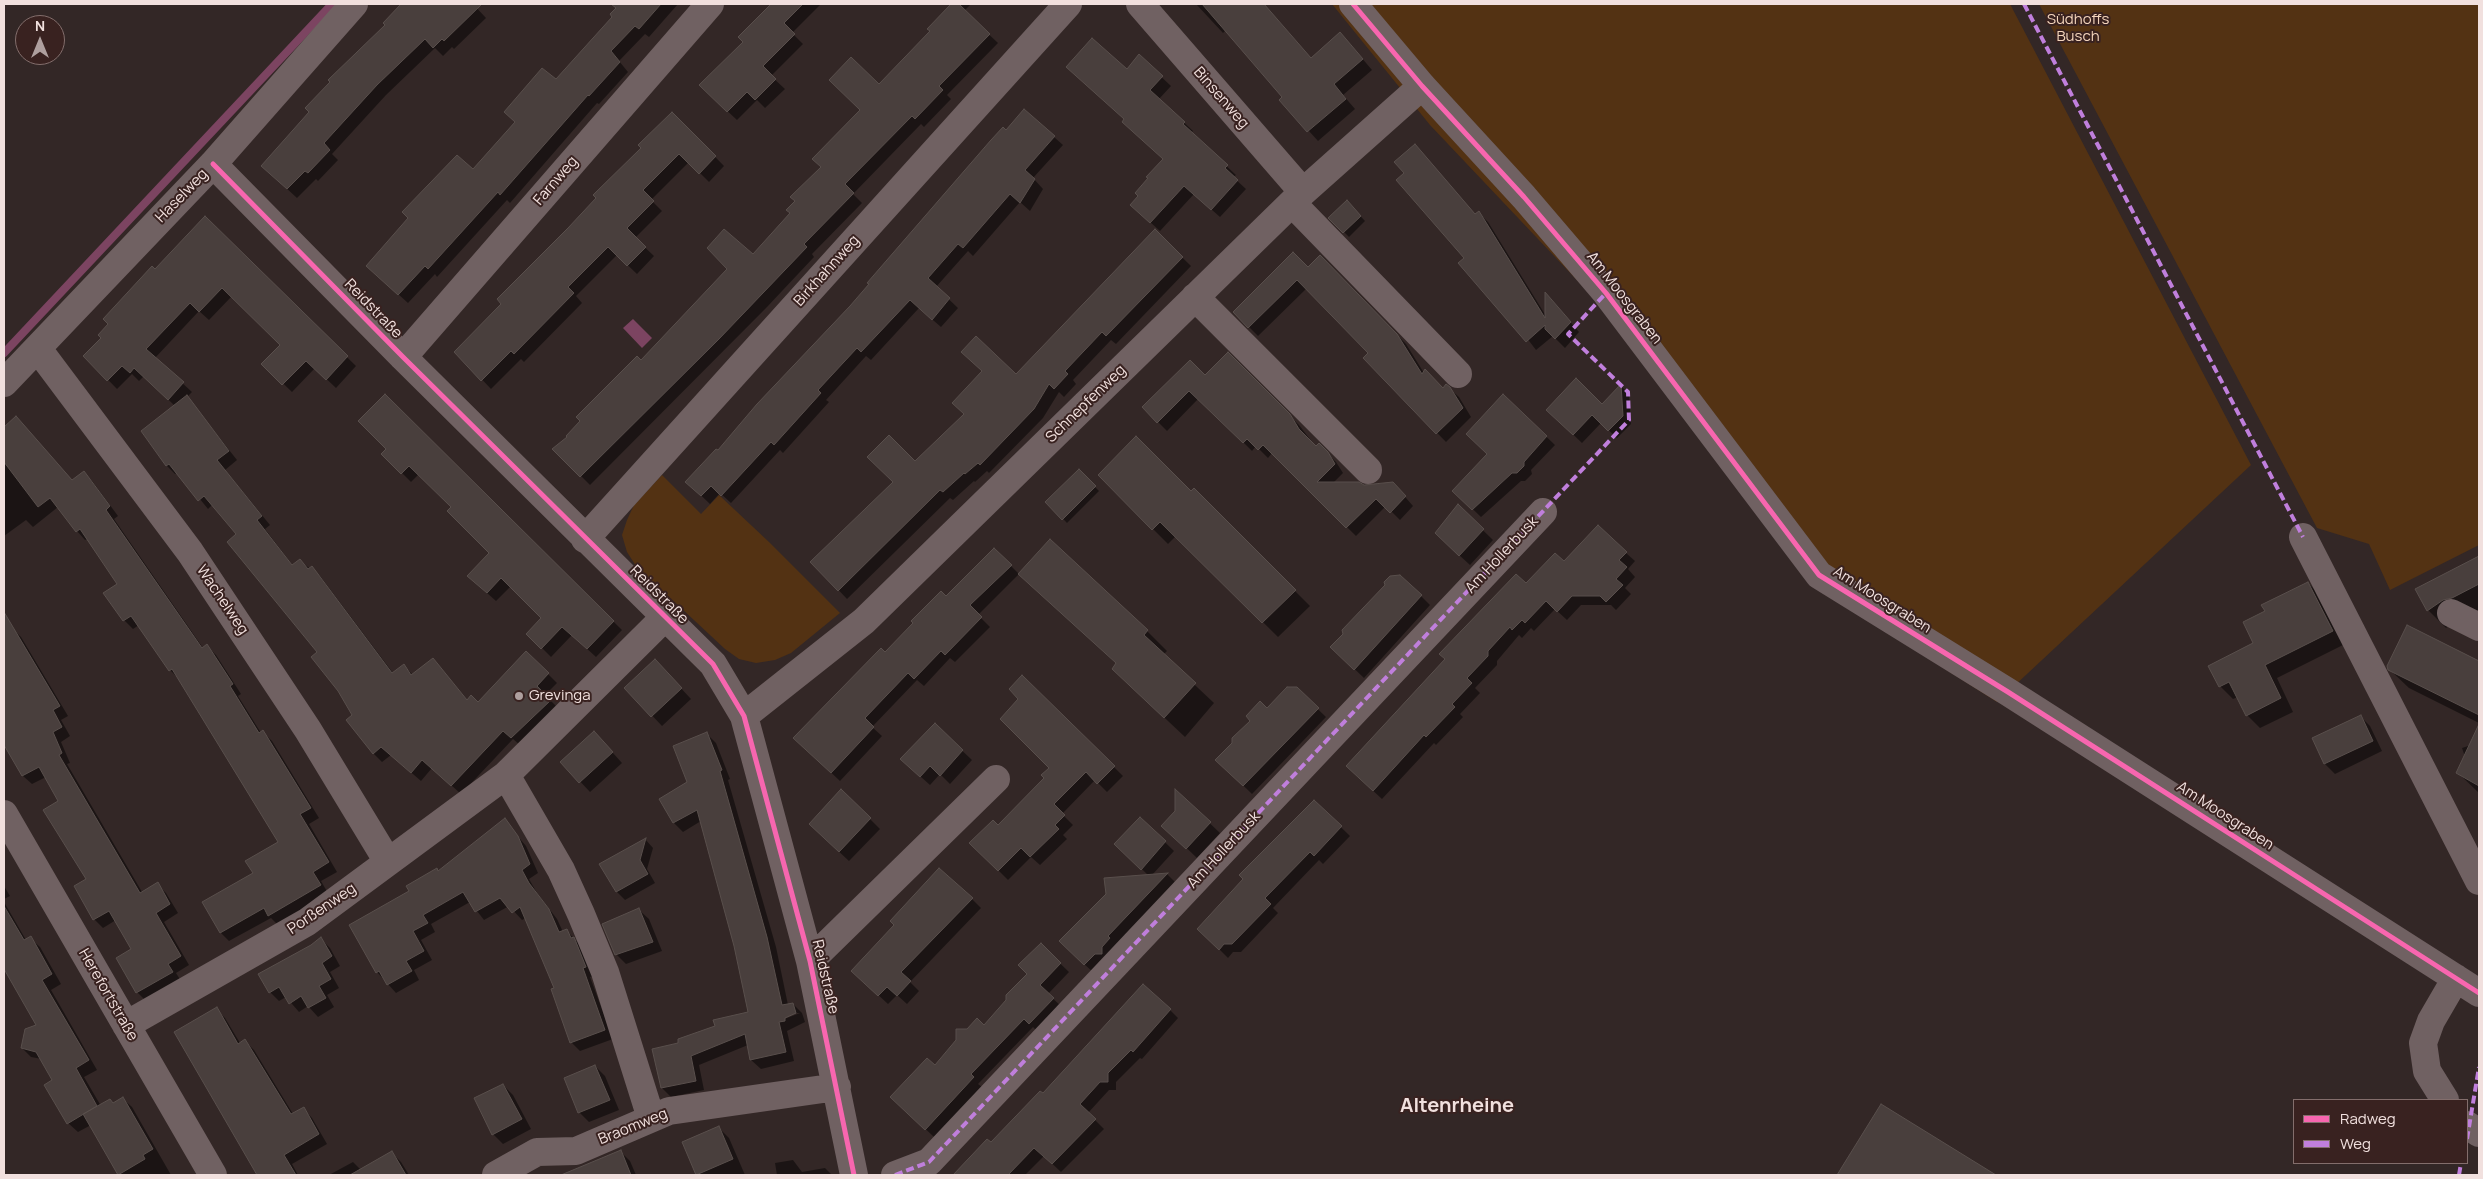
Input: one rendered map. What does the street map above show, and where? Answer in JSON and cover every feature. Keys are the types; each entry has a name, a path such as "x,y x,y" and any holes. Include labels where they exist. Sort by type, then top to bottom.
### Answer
{"street":[{"name":"Haselweg","path":"4,383 213,164 354,4"},
{"name":"Farnweg","path":"403,357 710,4"},
{"name":"Birkhahnweg","path":"585,539 1068,4"},
{"name":"Binsenweg","path":"1140,4 1297,198 1458,374"},
{"name":"Am Moosgraben","path":"1353,4 1422,86 1524,197 1606,293 1819,575 2008,692 2479,994"},
{"name":"Schnepfenweg","path":"744,716 864,621 1297,198 1422,86"},
{"name":"Reidstraße","path":"213,164 403,357 664,618 713,664 744,716 810,961 854,1175"},
{"path":"1196,297 1368,470"},
{"name":"Wachelweg","path":"38,348 190,552 308,730 388,862"},
{"name":"Am Hollerbusk","path":"895,1175 929,1162 1543,512"},
{"path":"2303,537 2479,881"},
{"path":"2452,613 2479,627"},
{"name":"Porßenweg","path":"126,1025 306,922 506,775 664,618"},
{"path":"506,775 561,870 581,914 605,972 652,1118"},
{"name":"Reidstraße","path":"810,961 996,779"},
{"name":"Herefortstraße","path":"4,814 213,1175"},
{"path":"2444,1099 2428,1071 2423,1043 2431,1021 2456,978"},
{"name":"Braomweg","path":"496,1175 538,1152 576,1151 669,1111 837,1087"},
{"path":"2468,1126 2479,1133"}],"green space":[{"path":"1332,4 2010,4 2251,465 1997,702 1811,584 1592,296 1430,125"},
{"name":"Südhoffs Busch","path":"2039,4 2479,4 2479,545 2390,590 2369,544 2317,528"},
{"path":"662,475 701,514 719,495 840,613 791,653 775,660 756,663 739,659 725,649 636,566 627,552 622,535 627,520 634,505"}],"shaded area":[{"path":"633,319 652,338 642,348 623,328"}],"building":[{"path":"401,4 482,4 444,41 442,39 433,48 425,39 377,85 324,143 330,150 308,173 305,171 287,189 261,166 309,112 305,108 330,82 328,80 385,25 383,23"},
{"path":"611,4 661,4 639,29 635,26 611,51 620,62 588,95 500,195 498,192 428,269 425,266 398,295 366,266 408,218 402,212 457,155 473,169 515,122 504,112 542,68 556,79 612,17 610,14 616,8"},
{"path":"771,4 803,4 784,23 795,34 763,66 776,79 755,100 747,92 727,112 699,85 743,42 738,37"},
{"path":"951,4 959,4 990,34 939,86 943,90 915,119 912,116 845,184 854,193 804,244 807,247 719,339 580,477 552,449 567,437 580,421 576,417 637,356 641,360 727,269 707,248 724,229 753,254 790,213 786,210 795,201 790,197 821,167 812,159 860,110 829,80 851,57 879,84 930,31 927,29"},
{"path":"1202,4 1264,4 1311,58 1340,32 1363,59 1334,84 1346,99 1307,132 1279,100 1282,97"},
{"path":"1092,38 1127,69 1139,54 1163,76 1150,90 1185,122 1183,124 1228,165 1225,168 1238,180 1211,210 1184,186 1150,223 1130,205 1138,196 1135,193 1148,178 1146,177 1163,159 1122,122 1124,119 1066,67"},
{"path":"1024,109 1055,136 1025,170 1035,179 1020,203 1010,194 963,248 958,244 928,278 950,298 932,320 910,300 861,352 857,348 818,390 821,393 774,445 771,442 721,496 711,486 701,496 685,482 716,449 718,450 757,404 850,306 869,284 867,283 991,140 1003,127 1006,130"},
{"path":"672,112 716,156 699,174 679,154 643,190 654,201 627,228 646,247 627,266 608,247 568,287 574,293 514,354 511,351 481,381 454,352 501,304 497,299 568,228 596,198 593,195 641,148 638,145"},
{"path":"1415,144 1475,214 1479,211 1545,318 1545,292 1571,322 1555,339 1545,329 1545,325 1526,342 1458,263 1464,258 1396,180 1404,173 1394,162"},
{"path":"1347,200 1361,216 1343,233 1328,218"},
{"path":"205,216 348,356 326,380 306,361 282,385 261,364 280,345 222,288 199,312 190,303 146,349 184,382 168,400 134,368 130,373 122,366 107,381 83,356 101,338 98,335 108,324 103,319 152,266 155,269"},
{"path":"1155,229 1183,257 1106,336 1102,332 1065,371 1068,374 1054,389 1049,384 1034,409 980,465 978,463 964,473 943,492 940,490 838,591 810,562 893,482 867,457 889,435 915,461 964,414 952,403 982,371 961,352 976,336 1016,374"},
{"path":"1293,252 1308,267 1320,255 1397,334 1422,374 1425,369 1443,388 1446,384 1450,387 1463,408 1436,434 1363,358 1368,353 1297,280 1248,328 1233,312"},
{"path":"1228,352 1290,414 1299,429 1316,446 1319,443 1328,452 1335,464 1317,482 1359,482 1364,485 1393,482 1406,496 1390,513 1376,499 1346,528 1263,445 1258,450 1247,439 1243,443 1189,391 1157,423 1142,407 1190,360 1205,375"},
{"path":"1576,378 1602,404 1621,384 1623,416 1608,431 1592,415 1573,435 1546,410"},
{"path":"385,394 614,621 587,649 562,627 541,649 526,634 541,618 501,578 487,593 467,576 489,553 447,511 451,507 409,466 401,474 381,454 386,449 358,421"},
{"path":"1503,394 1547,436 1517,473 1512,473 1472,510 1452,491 1487,454 1466,434"},
{"path":"187,395 229,451 217,460 262,516 257,520 292,565 300,559 308,569 312,566 392,673 404,664 411,675 433,658 467,700 471,695 478,702 526,651 549,673 537,686 551,700 511,738 503,731 451,786 422,760 411,773 381,747 373,754 346,720 352,715 338,691 311,657 317,652 227,542 236,534 204,496 198,501 169,464 166,466 141,431"},
{"path":"16,416 72,480 84,471 110,506 106,510 202,648 207,644 233,684 230,686 259,733 263,730 311,808 300,814 329,862 313,872 321,885 268,916 264,908 220,933 202,902 253,873 245,861 278,842 172,669 169,671 131,616 123,621 103,593 117,584 80,529 76,532 50,498 38,507 4,462 4,427"},
{"path":"1136,436 1191,491 1194,488 1296,590 1262,623 1160,522 1152,530 1098,475"},
{"path":"1079,469 1096,486 1062,520 1045,502"},
{"path":"1458,504 1484,529 1459,556 1435,533"},
{"path":"1598,525 1627,552 1619,560 1627,567 1616,579 1623,585 1606,602 1600,596 1572,596 1557,612 1546,601 1525,623 1522,620 1512,630 1510,627 1488,651 1488,656 1467,678 1472,683 1452,704 1455,707 1426,737 1424,735 1373,791 1346,766 1445,659 1439,654 1516,574 1526,583 1555,553 1564,561"},
{"path":"1050,539 1148,630 1144,635 1196,683 1164,718 1112,669 1116,663 1018,574"},
{"path":"994,548 1012,565 970,605 982,617 945,655 941,651 914,679 908,673 865,718 874,727 831,773 793,738 881,648 885,652 913,623 911,621 941,591 946,596"},
{"path":"2479,556 2479,584 2452,598 2443,600 2427,611 2415,589"},
{"path":"1400,575 1422,595 1354,670 1330,647 1343,634 1342,630 1385,585 1384,582 1390,576"},
{"path":"2308,582 2333,631 2265,665 2281,698 2246,716 2229,682 2219,687 2208,666 2253,643 2243,622 2265,611 2261,605"},
{"path":"4,612 60,706 53,710 62,727 53,732 62,753 59,755 140,893 158,882 170,904 156,913 181,956 168,964 173,972 136,993 116,958 131,949 109,911 93,920 74,886 86,879 43,810 58,801 39,767 22,776 4,745"},
{"path":"2407,625 2479,661 2479,715 2388,670 2387,666"},
{"path":"655,659 682,688 651,717 624,688"},
{"path":"1022,675 1115,766 1097,784 1086,772 1054,804 1065,815 1055,825 1059,829 1030,857 1021,848 998,871 969,843 993,820 998,825 1044,778 1041,775 1049,768 1000,719 1018,699 1009,689"},
{"path":"1287,687 1297,687 1319,708 1243,786 1215,760 1232,743 1232,738 1250,721 1246,716 1260,701 1267,708"},
{"path":"2361,715 2373,741 2324,764 2312,738"},
{"path":"935,723 963,750 940,776 930,766 920,777 900,759"},
{"path":"2479,724 2479,786 2456,773"},
{"path":"594,731 613,752 579,783 560,762"},
{"path":"707,732 722,770 720,771 767,937 782,1005 793,1003 796,1013 785,1018 785,1021 779,1022 786,1052 750,1060 745,1034 691,1056 696,1081 661,1088 652,1049 678,1043 678,1039 715,1026 713,1020 748,1012 734,946 697,810 673,823 659,799 687,782 673,746"},
{"path":"841,789 871,818 839,852 809,824"},
{"path":"1175,789 1211,822 1186,849 1161,826 1175,811"},
{"path":"1314,800 1342,826 1314,856 1310,852 1265,898 1271,904 1232,944 1224,944 1219,950 1197,929 1243,879 1239,875"},
{"path":"1140,817 1166,841 1141,870 1114,844"},
{"path":"505,818 518,836 530,864 522,870 529,883 549,909 559,932 567,929 571,938 574,937 586,967 583,968 605,1030 570,1043 551,989 554,988 520,907 512,913 500,898 475,912 463,892 423,915 428,923 413,931 424,951 406,961 412,971 387,985 379,971 376,973 349,925 409,891 406,886 437,868 438,871"},
{"path":"646,838 640,860 648,874 616,892 599,864"},
{"path":"939,868 973,898 901,972 911,981 897,996 887,987 878,996 851,971 894,925 890,921"},
{"path":"1168,873 1108,936 1110,938 1102,947 1102,954 1095,954 1084,965 1059,941 1106,894 1104,878"},
{"path":"4,906 24,940 31,936 52,974 42,980 89,1060 76,1068 97,1106 67,1124 44,1085 52,1080 36,1052 21,1048 25,1029 36,1025 4,969"},
{"path":"639,908 653,942 615,955 602,924"},
{"path":"321,937 332,956 322,963 331,979 319,986 326,998 308,1008 301,996 289,1004 279,987 269,993 258,974 311,945"},
{"path":"1041,943 1061,963 1040,985 1054,998 1029,1024 1024,1019 971,1074 974,1077 925,1130 890,1097 927,1058 935,1065 956,1040 956,1029 967,1029 977,1018 984,1025 1006,1000 1006,995 1027,974 1018,965"},
{"path":"1143,984 1171,1009 1133,1052 1131,1050 1108,1073 1108,1082 1100,1082 1080,1104 1096,1119 1052,1164 1034,1148 1008,1175 953,1175 987,1139 991,1142 1040,1091 1043,1093"},
{"path":"217,1007 238,1044 245,1039 291,1114 304,1107 319,1134 284,1155 296,1175 257,1175 174,1032"},
{"path":"595,1065 610,1100 578,1113 564,1078"},
{"path":"503,1084 522,1119 492,1135 474,1098"},
{"path":"123,1097 153,1149 143,1155 145,1159 118,1175 83,1114 110,1099 113,1103"},
{"path":"1881,1104 1996,1175 1837,1175"},
{"path":"719,1126 733,1159 696,1175 682,1142"},
{"path":"621,1150 631,1175 561,1175"},
{"path":"392,1151 406,1175 350,1175"}],"waterway":[{"path":"4,353 332,4"}],"marked path":[{"path":"2024,4 2303,537"},
{"path":"895,1175 929,1162 1629,420 1628,392 1568,334 1606,293"},
{"path":"2468,1133 2479,1067"},
{"path":"2459,1175 2461,1164"}],"cycle path":[{"path":"1353,4 1422,86 1524,197 1606,293 1819,575 2008,692 2479,993"},
{"path":"213,164 403,357 713,664 744,716 810,961 854,1175"}],"place":[{"name":"Grevinga","path":"519,696"}],"district":[{"name":"Altenrheine","path":"1457,1106"}]}
